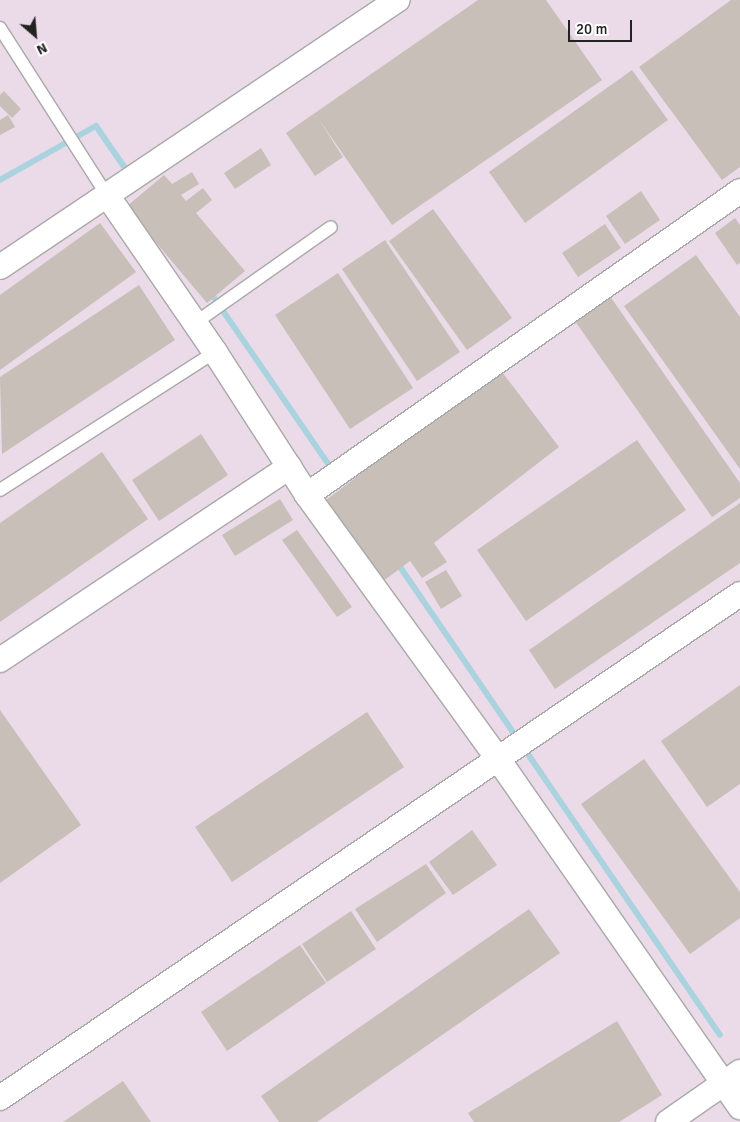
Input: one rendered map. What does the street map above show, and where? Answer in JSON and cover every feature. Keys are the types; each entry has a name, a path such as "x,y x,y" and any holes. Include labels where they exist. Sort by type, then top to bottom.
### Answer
{"street":[{"path":"0,267 398,0"},
{"path":"307,495 740,191"},
{"path":"107,195 201,319 215,352 307,495 732,1078 740,1107"},
{"path":"0,660 290,468"},
{"path":"0,1098 740,594"},
{"path":"668,1122 732,1078"}],"lane":[{"path":"0,28 107,195"},
{"path":"201,319 331,227"},
{"path":"0,490 215,352"}],"shaded area":[{"path":"0,0 740,0 740,1122 0,1122"}],"building":[{"path":"478,0 546,0 602,80 392,225 318,118 343,157 315,176 286,133"},
{"path":"731,0 740,0 740,167 722,180 639,67"},
{"path":"632,70 668,120 525,223 489,172"},
{"path":"4,91 21,109 12,118 0,106 0,95"},
{"path":"8,115 15,127 0,135 0,120"},
{"path":"261,148 271,165 235,189 224,173"},
{"path":"192,172 199,184 181,195 186,201 203,188 212,200 196,213 245,271 207,303 126,207 164,175 172,184"},
{"path":"641,191 660,220 625,244 606,216"},
{"path":"433,209 512,318 467,350 389,241"},
{"path":"735,218 740,225 740,263 737,265 715,233"},
{"path":"100,223 136,272 0,370 0,295"},
{"path":"605,224 621,248 578,277 562,253"},
{"path":"385,240 460,352 417,381 342,269"},
{"path":"696,255 740,317 740,469 624,306"},
{"path":"338,273 413,388 350,429 275,315"},
{"path":"139,285 175,340 2,454 0,377"},
{"path":"605,289 740,483 740,498 712,517 570,314"},
{"path":"499,368 559,447 434,543 447,562 422,578 410,561 378,585 317,507"},
{"path":"201,434 228,475 159,521 132,480"},
{"path":"637,440 686,510 526,621 477,550"},
{"path":"102,452 148,519 0,622 0,523"},
{"path":"280,499 293,520 235,556 222,535"},
{"path":"740,503 740,563 555,689 529,650"},
{"path":"297,530 352,607 337,617 282,540"},
{"path":"446,570 462,596 441,609 425,582"},
{"path":"740,685 740,784 707,807 661,741"},
{"path":"0,710 81,825 0,883"},
{"path":"367,712 404,767 232,882 195,827"},
{"path":"644,759 740,892 740,918 690,954 581,804"},
{"path":"472,830 497,865 453,895 429,862"},
{"path":"426,864 446,893 377,942 355,909"},
{"path":"529,909 560,953 317,1122 279,1122 261,1096"},
{"path":"351,911 376,949 327,982 302,944"},
{"path":"300,945 326,983 227,1051 201,1012"},
{"path":"617,1021 662,1095 619,1122 474,1122 468,1113"},
{"path":"123,1081 151,1122 63,1122"}],"waterway":[{"path":"0,180 96,126 129,174"},
{"path":"210,292 333,471"},
{"path":"396,561 720,1035"}]}
